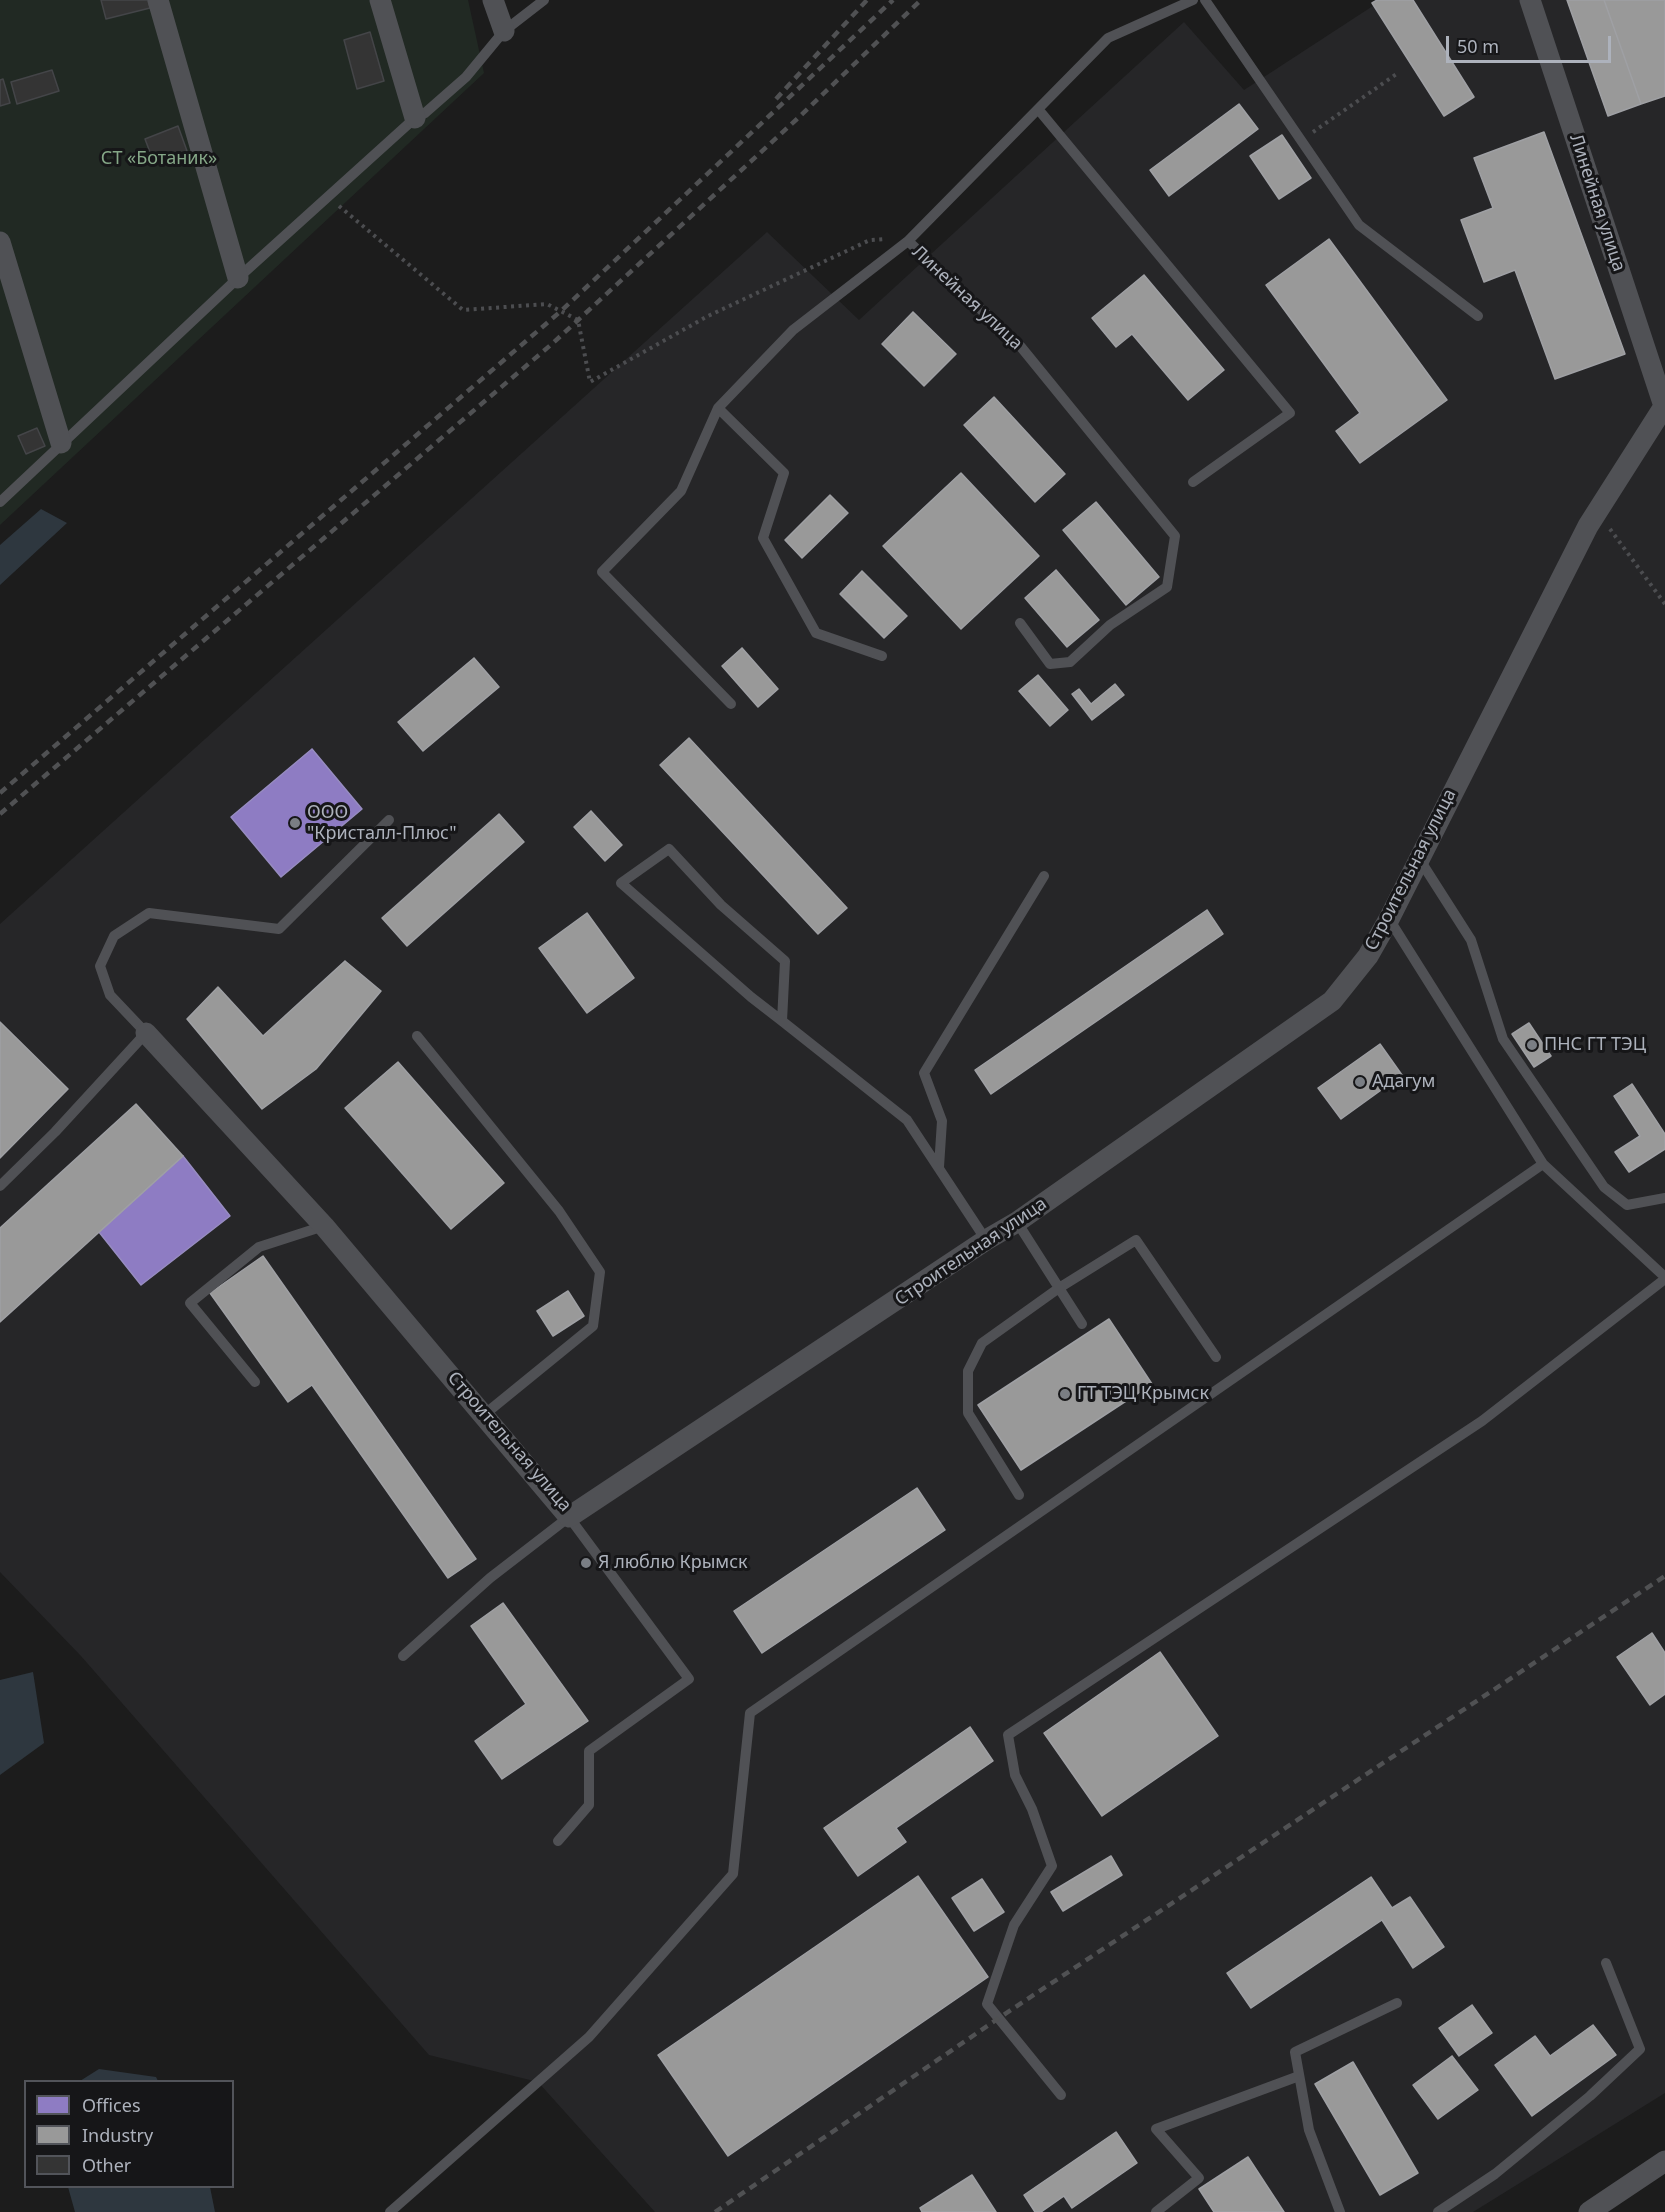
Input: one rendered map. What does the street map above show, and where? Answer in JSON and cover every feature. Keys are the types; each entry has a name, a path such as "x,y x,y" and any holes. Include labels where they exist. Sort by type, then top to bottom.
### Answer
{"street":[{"path":"158,0 238,278"},
{"path":"380,0 415,118"},
{"path":"493,0 504,31"},
{"name":"Линейная улица","path":"1530,0 1665,405"},
{"path":"0,242 61,443"},
{"name":"Строительная улица","path":"146,1033 324,1226 570,1517 986,1240 1017,1222 1332,1001 1368,956 1389,919 1418,857 1598,511 1665,405"},
{"path":"1589,2212 1665,2161"}],"lane":[{"path":"0,502 238,278 330,198 415,118 425,113 466,77 504,31 544,0"},
{"name":"Линейная улица","path":"1020,623 1050,664 1070,662 1110,625 1167,587 1175,536 1021,347 908,241 1108,38 1193,0"},
{"path":"1205,0 1359,225 1478,316"},
{"path":"1038,109 1290,413 1193,482"},
{"path":"731,704 602,572 681,491 718,408 793,330 908,241"},
{"path":"718,408 784,473 763,538 816,633 882,656"},
{"path":"0,1186 55,1132 146,1033 110,995 100,966 114,936 149,913 279,929 389,820"},
{"path":"782,1021 785,961 721,905 669,849 621,883 751,997 907,1120 986,1240"},
{"path":"1418,857 1471,940 1503,1039 1604,1187 1627,1206 1665,1197"},
{"path":"939,1168 942,1121 924,1072 1044,876"},
{"path":"1061,2095 987,2004 1014,1925 1052,1866 1032,1809 1015,1775 1008,1735 1482,1421 1665,1278 1543,1164 1389,919"},
{"path":"417,1036 559,1212 600,1272 593,1326 485,1414"},
{"path":"390,2212 589,2037 733,1874 750,1713 1543,1164"},
{"path":"1017,1222 1082,1324"},
{"path":"255,1382 190,1303 259,1247 324,1226"},
{"path":"1019,1495 968,1413 968,1371 982,1343 1059,1288 1136,1240 1216,1358"},
{"path":"403,1656 494,1575 570,1517 689,1679 589,1751 590,1805 558,1840"},
{"path":"1438,2212 1496,2174 1590,2096 1640,2049 1606,1963"},
{"path":"1340,2212 1308,2130 1295,2052 1397,2003"},
{"path":"1156,2212 1199,2178 1156,2129 1299,2076"}],"path":[{"path":"1302,140 1398,74"},
{"path":"330,198 463,310 547,304 578,320 590,382 708,316 870,240 901,238 908,241"},
{"path":"1598,511 1665,604"}],"shaded area":[{"path":"1382,0 1665,0 1665,2093 1473,2212 655,2212 538,2082 429,2055 81,1656 0,1572 0,924 767,232 859,320 1184,22 1244,90"},
{"path":"41,509 67,523 0,585 0,545"},
{"path":"33,1672 44,1743 0,1775 0,1680"},
{"path":"99,2069 156,2077 158,2080 82,2080"},
{"path":"68,2188 210,2188 215,2212 75,2212"}],"green space":[{"name":"СТ «Ботаник»","path":"0,0 468,0 484,73 0,525"}],"building: Offices":[{"path":"312,749 362,809 281,877 231,817"},
{"path":"183,1156 230,1216 141,1285 99,1232"}],"building: Industry":[{"path":"1377,0 1413,0 1474,97 1444,116 1372,3"},
{"path":"1567,0 1604,0 1641,104 1608,116"},
{"path":"1604,0 1665,0 1665,96 1641,104"},
{"path":"1239,104 1258,129 1169,196 1150,170"},
{"path":"1544,132 1625,354 1555,379 1515,270 1484,282 1461,220 1493,208 1474,158"},
{"path":"1282,135 1311,178 1279,199 1250,156"},
{"path":"1329,239 1447,400 1360,463 1336,431 1360,413 1266,285"},
{"path":"1144,275 1224,370 1188,400 1132,334 1116,347 1092,318"},
{"path":"913,312 956,354 924,386 882,344"},
{"path":"994,397 1065,474 1035,502 964,425"},
{"path":"961,473 1039,556 961,629 883,546"},
{"path":"830,495 848,513 802,558 785,540"},
{"path":"1096,502 1159,577 1126,605 1063,530"},
{"path":"1056,570 1099,620 1067,647 1025,598"},
{"path":"862,571 907,616 884,638 840,594"},
{"path":"742,648 778,689 758,707 722,666"},
{"path":"474,658 499,687 423,751 398,722"},
{"path":"1038,675 1068,710 1050,726 1019,691"},
{"path":"1115,684 1124,695 1092,720 1072,694 1079,689 1091,704"},
{"path":"689,738 847,908 818,934 660,765"},
{"path":"591,811 622,845 605,861 574,827"},
{"path":"499,814 524,842 407,946 382,918"},
{"path":"1207,910 1223,934 991,1094 975,1070"},
{"path":"587,913 634,978 587,1013 539,948"},
{"path":"345,961 381,991 316,1069 262,1109 187,1019 218,987 263,1036"},
{"path":"0,1022 68,1089 0,1158"},
{"name":"ПНС ГТ ТЭЦ","path":"1529,1023 1551,1056 1534,1067 1512,1034"},
{"name":"Адагум","path":"1380,1044 1402,1075 1341,1119 1318,1088"},
{"path":"398,1062 504,1183 451,1229 345,1108"},
{"path":"1632,1084 1665,1134 1665,1149 1629,1172 1615,1152 1640,1136 1614,1096"},
{"path":"136,1104 183,1156 0,1322 0,1228"},
{"path":"263,1256 476,1559 448,1578 312,1385 288,1402 210,1293"},
{"path":"568,1291 584,1316 553,1336 537,1311"},
{"name":"ГТ ТЭЦ Крымск","path":"1109,1319 1152,1384 1021,1470 978,1405"},
{"path":"917,1488 945,1530 762,1653 734,1611"},
{"path":"503,1603 588,1721 502,1779 475,1741 526,1704 471,1626"},
{"path":"1652,1633 1665,1653 1665,1694 1650,1705 1617,1657"},
{"path":"1160,1652 1218,1736 1102,1816 1044,1733"},
{"path":"970,1727 993,1761 896,1828 906,1842 858,1876 824,1828"},
{"path":"1111,1856 1122,1875 1063,1911 1051,1892"},
{"path":"918,1876 988,1977 728,2156 658,2055"},
{"path":"1371,1877 1392,1908 1410,1897 1444,1947 1413,1968 1382,1920 1251,2008 1227,1973"},
{"path":"982,1879 1004,1912 974,1931 952,1898"},
{"path":"1472,2005 1492,2033 1459,2056 1439,2028"},
{"path":"1593,2025 1616,2055 1532,2116 1495,2065 1535,2036 1550,2056"},
{"path":"1452,2056 1478,2090 1438,2119 1413,2085"},
{"path":"1353,2062 1418,2173 1380,2195 1315,2084"},
{"path":"1116,2132 1137,2163 1072,2208 1064,2196 1041,2212 1035,2212 1024,2195"},
{"path":"1248,2157 1284,2212 1214,2212 1199,2189"},
{"path":"972,2175 996,2212 922,2212 920,2208"}],"building: Other":[{"path":"101,0 148,0 150,8 106,19"},
{"path":"370,32 384,81 357,89 344,40"},
{"path":"52,70 59,91 17,104 11,82"},
{"path":"3,79 10,103 0,106 0,80"},
{"path":"178,126 187,151 154,163 145,139"},
{"path":"37,428 45,446 26,454 18,436"}],"railway":[{"path":"776,99 867,0"},
{"path":"0,793 561,311 893,0"},
{"path":"0,814 553,343 797,119 921,0"},
{"path":"715,2212 999,2018 1665,1576"}],"place":[{"name":"ООО \"Кристалл-Плюс\"","path":"295,823"},
{"name":"ПНС ГТ ТЭЦ","path":"1532,1045"},
{"name":"Адагум","path":"1360,1082"},
{"name":"ГТ ТЭЦ Крымск","path":"1065,1394"},
{"name":"Я люблю Крымск","path":"586,1563"}]}
